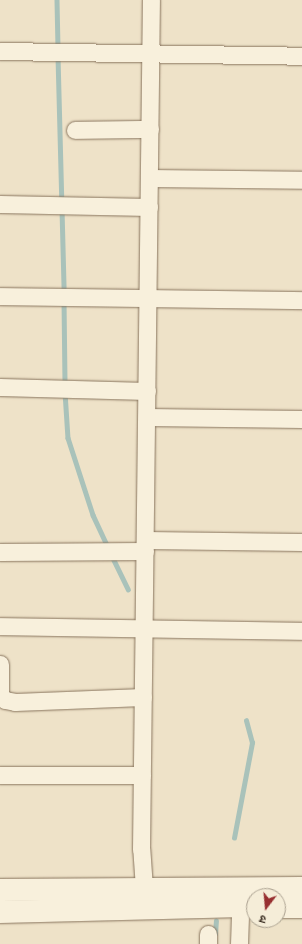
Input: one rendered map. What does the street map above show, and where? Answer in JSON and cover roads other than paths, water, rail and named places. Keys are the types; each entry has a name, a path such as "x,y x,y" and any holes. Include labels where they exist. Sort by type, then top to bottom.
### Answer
{"street":[{"path":"144,888 141,849 151,0"},
{"path":"0,51 302,56"},
{"path":"75,130 150,129"},
{"path":"149,178 302,180"},
{"path":"0,204 149,207"},
{"path":"0,296 302,300"},
{"path":"0,387 147,391"},
{"path":"146,417 302,419"},
{"path":"0,552 122,551 145,545 302,542"},
{"path":"0,626 302,631"},
{"path":"0,664 0,695 5,700 143,697"},
{"path":"0,775 142,775"},
{"path":"0,890 302,888"},
{"path":"0,912 246,906"},
{"path":"286,907 302,907"},
{"path":"239,944 246,911"}],"waterway":[{"path":"57,0 58,49"},
{"path":"58,56 64,293"},
{"path":"64,300 65,385"},
{"path":"65,392 68,438 93,515 108,547"},
{"path":"112,556 128,589"},
{"path":"234,838 252,743 246,721"},
{"path":"215,934 216,921"}]}
